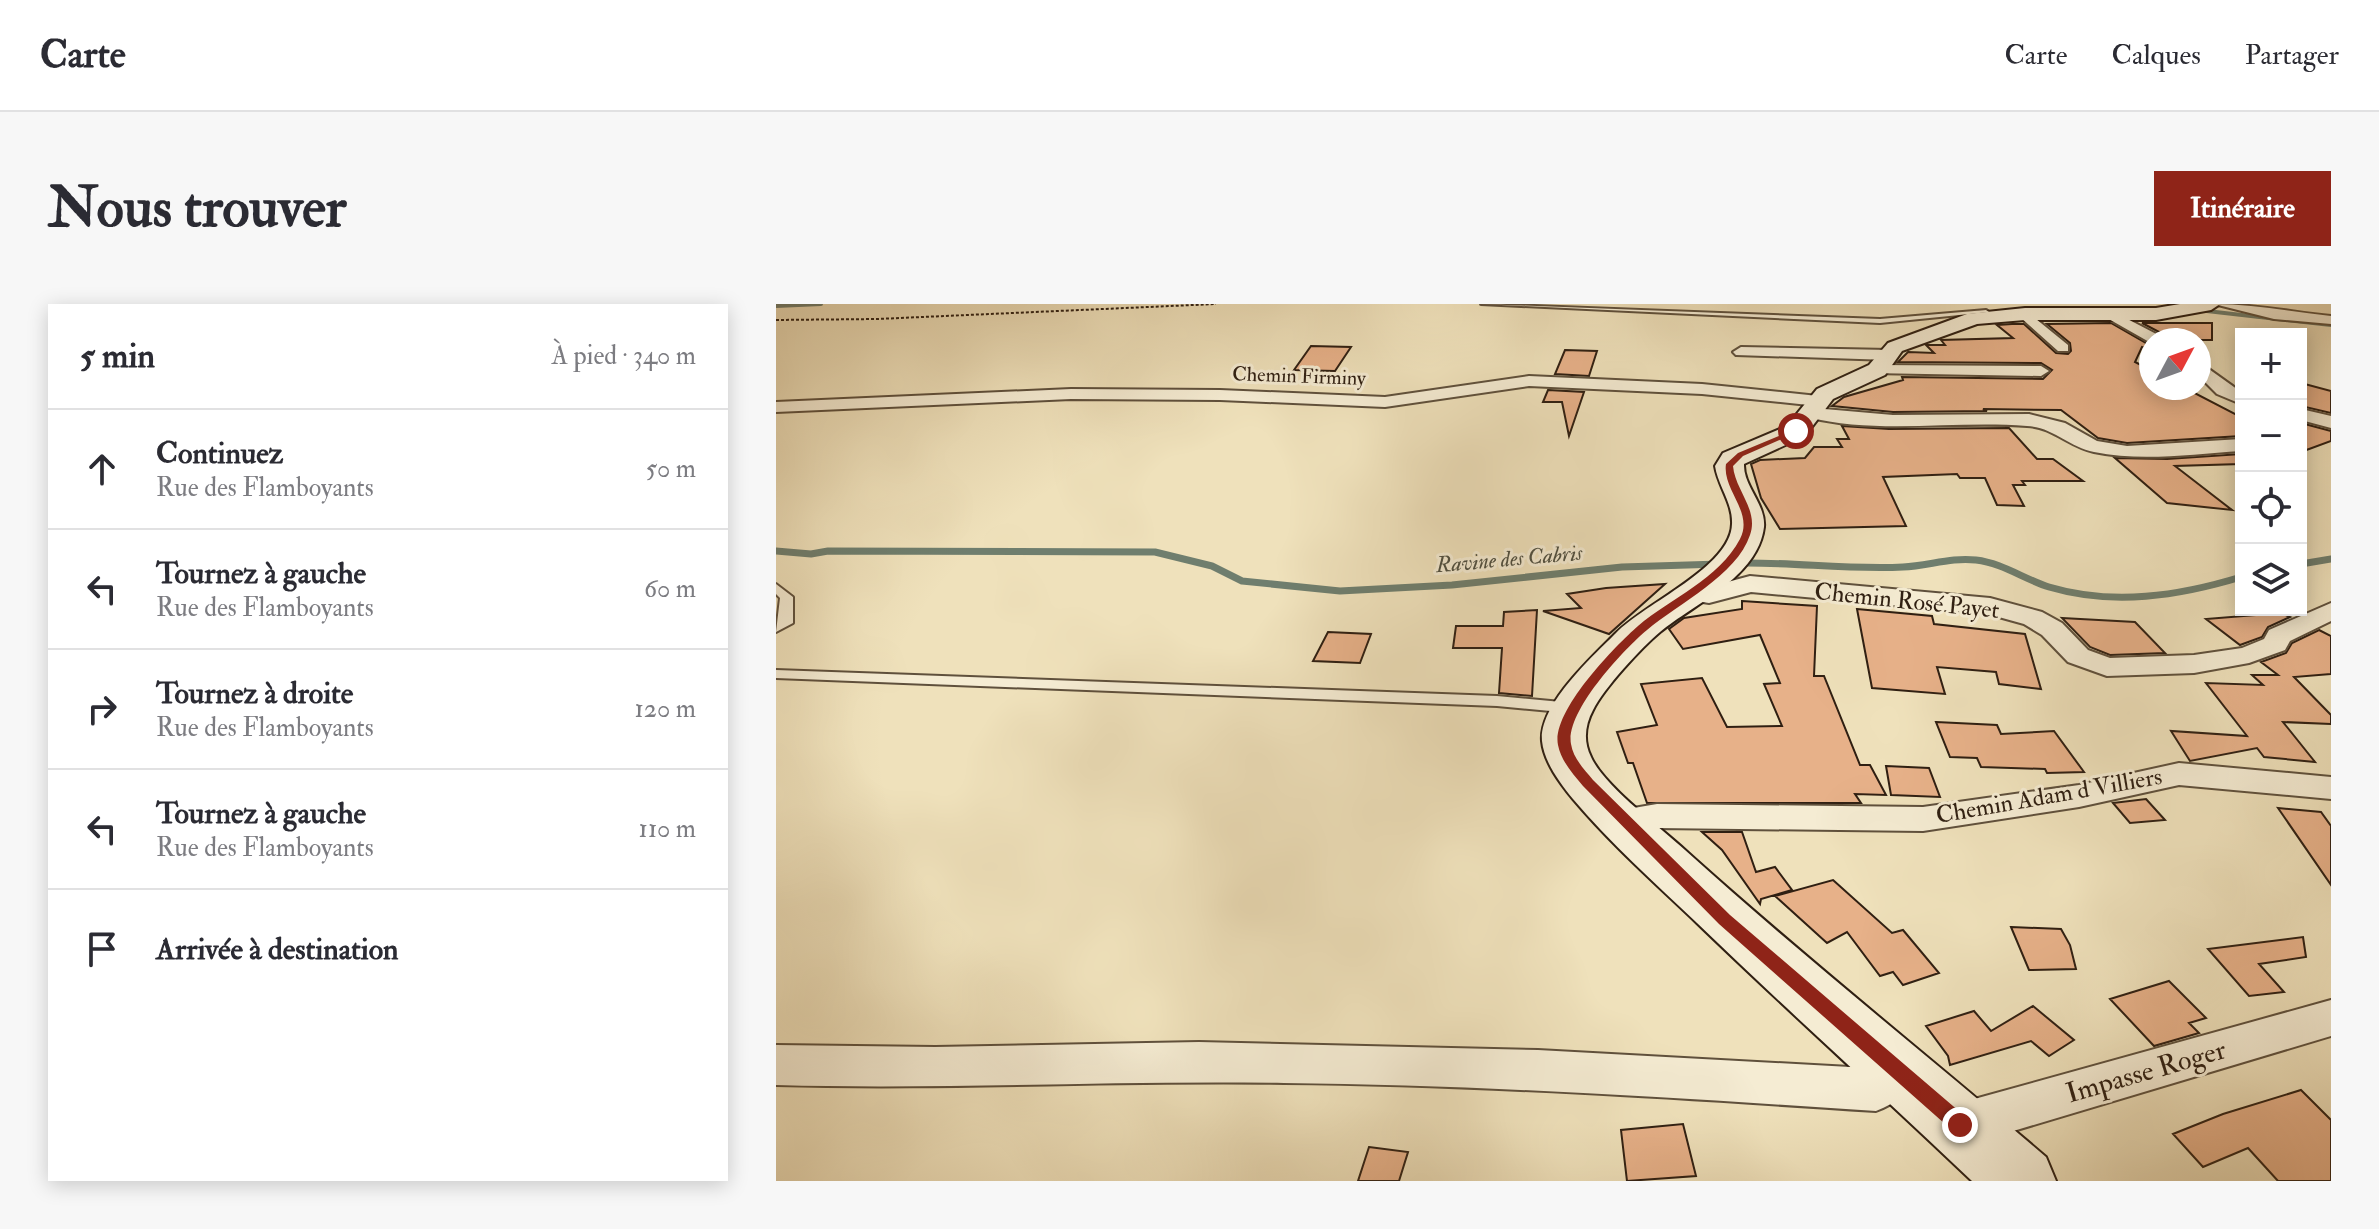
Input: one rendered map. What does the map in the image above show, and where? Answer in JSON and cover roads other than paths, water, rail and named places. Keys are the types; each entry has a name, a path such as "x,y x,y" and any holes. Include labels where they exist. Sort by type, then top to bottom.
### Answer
{"main road":[{"path":"2021,1181 1725,919 1622,820 1573,764 1564,744 1564,728 1572,708 1641,629 1710,578 1744,540 1748,526 1729,466 1740,454 1796,431 1825,394 1883,362 1895,347 1974,318 2031,314 2165,313 2211,304"}],"street":[{"path":"2221,304 2274,315 2331,320"},
{"path":"2031,314 2063,348"},
{"path":"2112,315 2139,330"},
{"path":"1741,352 2041,371"},
{"path":"2211,378 2235,396"},
{"name":"Chemin Firminy","path":"776,407 1071,394 1220,395 1385,402 1529,381 1702,389 1893,421 2029,420 2058,427 2078,441 2110,450 2235,445"},
{"path":"2307,416 2331,422"},
{"path":"2307,431 2331,429"},
{"name":"Chemin Rosé Payet","path":"1710,578 1709,595 1750,584 1990,606 2033,618 2052,629 2078,656 2107,667 2194,664 2249,655 2275,644 2279,636 2331,611"},
{"name":"Chemin Adam d Villiers","path":"1622,820 1657,816 1923,819 2079,796 2179,774 2331,788"},
{"name":"Impasse Roger","path":"1960,1125 2331,1018"},
{"path":"776,1065 855,1068 1200,1062 1655,1075 1876,1090 1897,1072"}],"lane":[{"path":"1484,304 1865,321 2003,310 2027,310 2031,314"},
{"path":"776,588 787,597 786,623 776,628"},
{"path":"776,674 1497,701 1572,708"}],"waterway":[{"path":"776,306 821,304"},
{"path":"2198,310 2331,325"},
{"name":"Ravine des Cabris","path":"776,551 811,554 828,551 1155,552 1212,566 1242,581 1340,591 1452,585 1622,567 1720,564"},
{"name":"Ravine des Cabris","path":"2307,563 2331,559"},
{"name":"Ravine des Cabris","path":"1739,563 1883,568 1976,560 1995,564 2049,587 2073,593 2122,597 2170,594 2235,579"}]}
